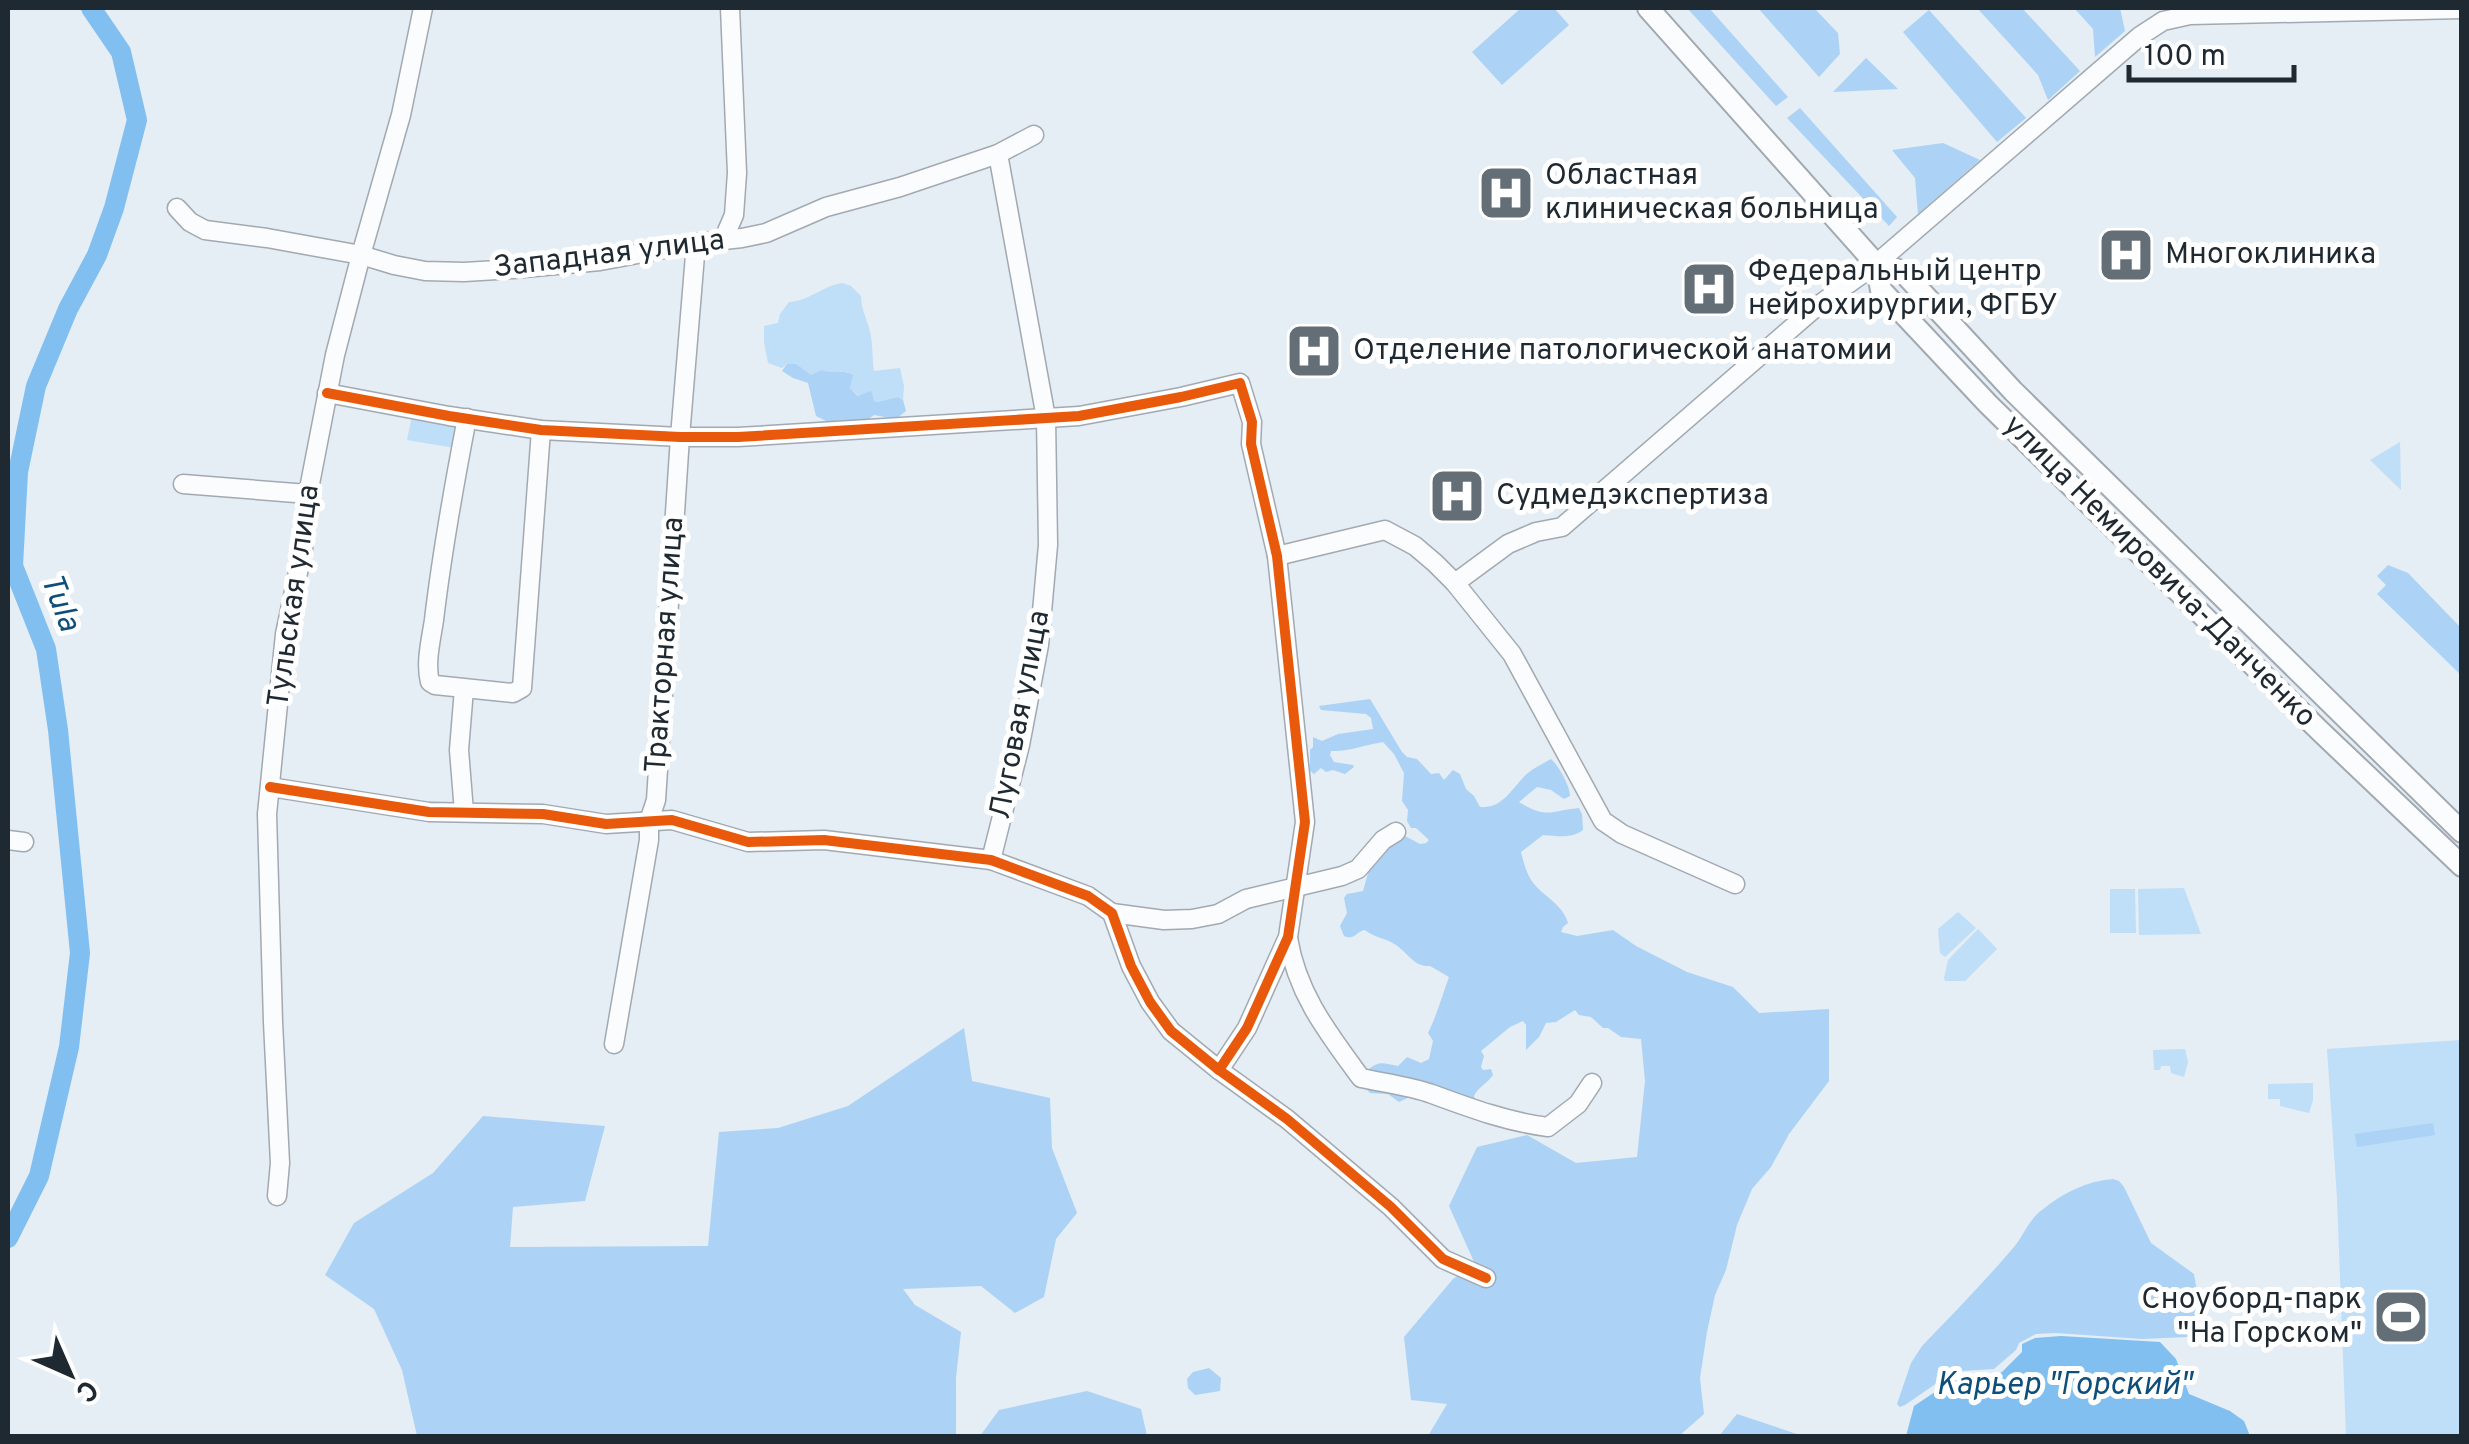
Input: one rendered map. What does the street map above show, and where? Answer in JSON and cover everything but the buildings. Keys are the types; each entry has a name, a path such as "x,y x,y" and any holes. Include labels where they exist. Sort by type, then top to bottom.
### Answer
{"main road":[{"name":"улица Немировича-Данченко","path":"1648,8 1876,264 1882,290 1988,404 2462,866"},
{"name":"улица Немировича-Данченко","path":"1876,264 1902,270 2013,391 2462,832"}],"street":[{"name":"Тульская улица","path":"276,1196 280,1162 267,814 285,634 303,549 308,494 334,355 401,116 423,8"},
{"path":"724,238 734,215 737,173 730,8"},
{"path":"1455,583 1508,544 1536,532 1562,527 1816,307 1876,264 2162,21 2181,11 2462,9"},
{"name":"Западная улица","path":"176,208 205,230 267,238 425,270 464,272 600,261 766,233 826,207 998,154 1034,135"},
{"name":"Луговая улица","path":"992,860 1040,645 1048,545 1046,418 998,154"},
{"name":"Тракторная улица","path":"614,1044 649,821 656,800 696,243"},
{"path":"328,392 541,430 680,438 1046,418 1096,413 1240,383 1252,422 1251,444 1278,556 1305,822 1288,938 1292,966 1310,1005 1361,1078 1429,1093 1458,1106 1548,1127 1578,1104 1592,1083"},
{"path":"467,418 444,535 428,668 434,686 513,692 522,688 541,430"},
{"path":"183,484 308,494"},
{"path":"1278,556 1385,530 1415,546 1455,583 1512,654 1602,821 1622,834 1735,884"},
{"path":"464,689 459,750 464,812"},
{"path":"270,788 429,812 543,814 606,824 672,820 748,842 824,840 992,860 1088,896 1112,913 1164,920 1218,914 1246,899 1342,876 1358,869 1383,840 1396,832"},
{"path":"1112,913 1131,966 1170,1031 1287,1119 1391,1207 1443,1259 1486,1278"},
{"path":"1218,1070 1248,1028 1288,938"}],"shaded area":[{"path":"1521,8 1554,8 1569,25 1502,85 1472,52"},
{"path":"1687,8 1709,8 1788,97 1776,106"},
{"path":"1758,8 1814,8 1838,33 1840,54 1819,77"},
{"path":"1977,8 2022,8 2080,71 2048,100 2038,75"},
{"path":"2074,8 2120,8 2125,31 2095,57 2093,29"},
{"path":"1929,10 2026,118 1997,142 1903,32"},
{"path":"1866,58 1898,89 1833,92"},
{"path":"1800,108 1897,217 1889,226 1787,118"},
{"path":"1943,143 1980,160 1918,214 1915,178 1892,150"},
{"path":"842,283 861,296 874,371 900,368 903,400 898,397 877,402 872,392 859,396 850,388 848,372 811,375 787,364 782,368 768,363 764,326 778,323 789,302"},
{"path":"787,364 796,364 811,375 822,370 850,373 850,388 858,396 870,391 877,402 898,397 906,411 896,419 874,415 849,424 841,420 828,422 816,416 808,383 782,371"},
{"path":"412,416 459,424 455,448 407,440"},
{"path":"2400,442 2401,490 2370,460"},
{"path":"2388,565 2408,573 2461,628 2461,675 2377,594 2386,585 2377,576"},
{"path":"1370,699 1407,757 1417,759 1431,774 1439,773 1444,780 1453,770 1460,774 1480,807 1502,801 1531,771 1551,759 1554,762 1570,796 1564,799 1537,787 1519,802 1543,812 1579,808 1583,830 1569,836 1543,835 1521,852 1531,880 1566,917 1568,923 1561,932 1577,936 1613,930 1687,972 1733,987 1759,1013 1829,1009 1829,1081 1752,1189 1737,1225 1707,1332 1700,1378 1704,1414 1679,1436 1428,1436 1447,1404 1411,1400 1404,1337 1453,1279 1475,1264 1449,1206 1477,1147 1527,1135 1576,1163 1637,1157 1645,1081 1641,1039 1621,1037 1575,1010 1556,1022 1546,1023 1526,1050 1523,1021 1481,1051 1481,1067 1491,1069 1493,1075 1475,1093 1476,1102 1412,1096 1399,1102 1388,1094 1370,1093 1366,1089 1369,1069 1376,1064 1398,1066 1407,1057 1421,1063 1429,1059 1433,1041 1428,1033 1449,977 1416,962 1396,945 1365,930 1344,936 1340,926 1347,913 1344,898 1363,891 1373,856 1405,836 1420,844 1429,840 1407,821 1408,810 1402,801 1404,773 1383,742 1331,751 1334,762 1353,765 1345,774 1321,768 1314,774 1310,771 1313,737 1322,741 1338,734 1373,729 1366,714 1321,710 1319,706"},
{"path":"2184,888 2201,934 2139,935 2138,889"},
{"path":"2110,889 2135,889 2136,933 2110,933"},
{"path":"1958,912 1976,928 1945,957 1940,953 1938,929"},
{"path":"1978,929 1997,949 1965,981 1945,981 1948,960"},
{"path":"964,1028 972,1081 1050,1098 1052,1148 1077,1213 1056,1239 1044,1297 1015,1313 981,1286 903,1289 915,1305 961,1332 956,1436 417,1436 402,1370 374,1309 325,1275 354,1223 433,1173 483,1116 605,1126 585,1201 513,1207 510,1247 708,1246 719,1132 778,1128 848,1106"},
{"name":"Сноуборд-парк \"На Горском\"","path":"2461,1040 2461,1436 2346,1436 2327,1049"},
{"path":"2185,1049 2188,1062 2184,1077 2171,1073 2170,1066 2154,1070 2153,1050"},
{"path":"2313,1083 2309,1113 2280,1106 2280,1099 2268,1099 2268,1084"},
{"path":"2433,1123 2435,1135 2357,1147 2355,1134"},
{"path":"2113,1179 2124,1187 2151,1243 2194,1274 2199,1316 2194,1331 2188,1337 2142,1339 2036,1334 2019,1343 1994,1369 1947,1376 1900,1407 1897,1404 1911,1363 1922,1346 2003,1260 2038,1213 2075,1189"},
{"path":"1209,1368 1221,1378 1220,1391 1195,1395 1188,1388 1187,1379 1193,1372"},
{"path":"1087,1391 1141,1409 1147,1436 980,1436 999,1410"},
{"path":"1737,1414 1797,1434 1798,1436 1719,1436"}],"water":[{"name":"Карьер \"Горский\"","path":"2035,1338 2160,1342 2176,1359 2189,1394 2230,1411 2244,1421 2250,1436 1906,1436 1914,1406 1953,1380 1980,1379 2002,1372 2022,1352 2022,1344"}],"waterway":[{"name":"Tula","path":"8,1238 39,1176 69,1047 80,953 46,649 13,566 18,472 36,386 68,309 97,255 137,120 121,52 91,8"}],"cycle path":[{"path":"327,393 541,430 738,437 1079,416 1240,383 1252,422 1251,444 1277,556 1305,822 1288,937 1247,1028 1219,1070"},
{"path":"270,787 429,812 543,814 606,824 672,820 748,842 824,840 991,860 1088,896 1112,913 1131,966 1171,1031 1287,1119 1391,1207 1443,1259 1486,1278"}],"place":[{"name":"Областная клиническая больница","path":"1506,193"},
{"name":"Многоклиника","path":"2126,255"},
{"name":"Федеральный центр нейрохирургии, ФГБУ","path":"1709,289"},
{"name":"Отделение патологической анатомии","path":"1314,351"},
{"name":"Судмедэкспертиза","path":"1457,496"},
{"name":"Сноуборд-парк \"На Горском\"","path":"2401,1317"}]}
